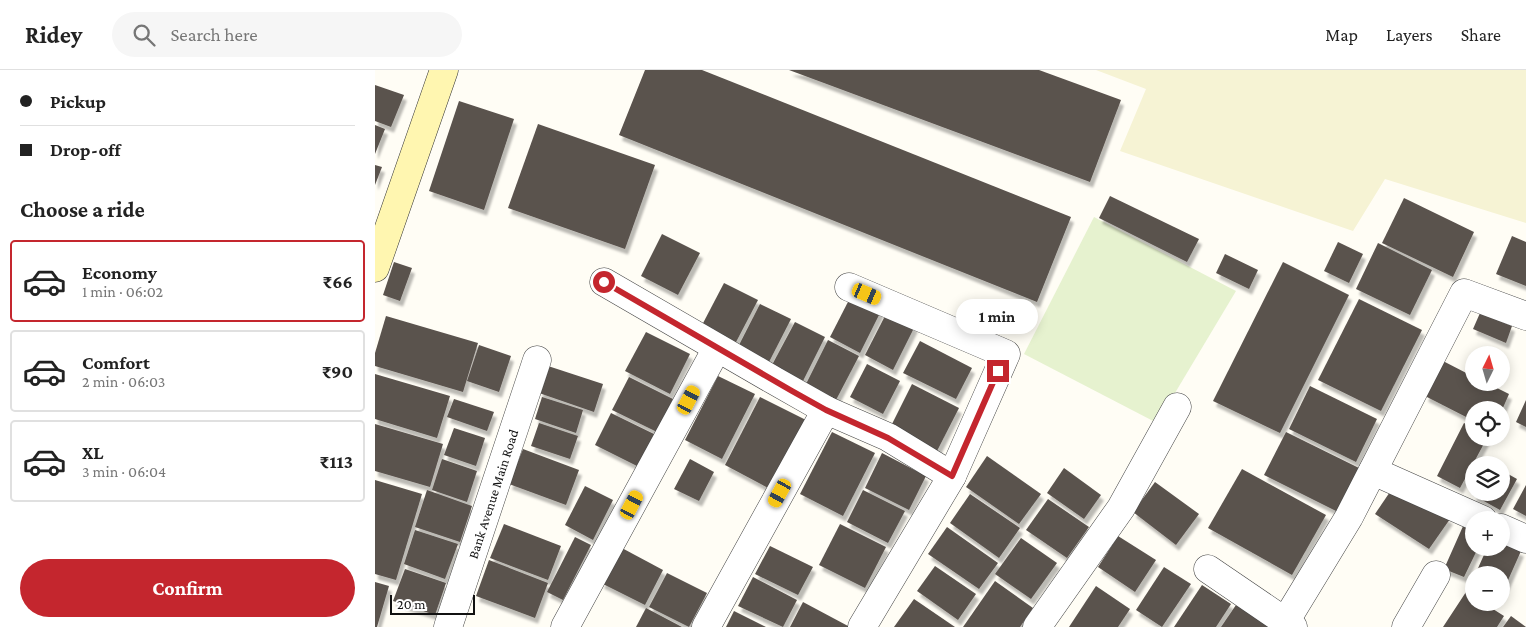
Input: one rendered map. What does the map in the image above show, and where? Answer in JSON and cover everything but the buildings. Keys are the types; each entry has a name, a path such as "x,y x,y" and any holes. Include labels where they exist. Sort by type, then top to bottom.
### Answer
{"street":[{"path":"375,268 444,70"},
{"path":"604,282 826,410 888,438 952,476"},
{"path":"849,286 1006,354 952,476 862,627"},
{"path":"1208,569 1287,625 1349,517 1464,294 1526,316"},
{"path":"565,627 717,348"},
{"name":"Bank Avenue Main Road","path":"448,627 537,360"},
{"path":"1037,627 1121,508 1177,407"},
{"path":"707,627 826,410"},
{"path":"1373,471 1465,512"},
{"path":"1510,532 1526,539"},
{"path":"1405,627 1436,575"}],"shaded area":[{"path":"1096,70 1526,70 1526,223 1385,179 1353,231 1120,151 1146,89"}],"green space":[{"path":"1094,217 1236,291 1157,423 1024,354"}],"route":[{"path":"604,282 826,410 888,438 952,476 998,371"}]}
